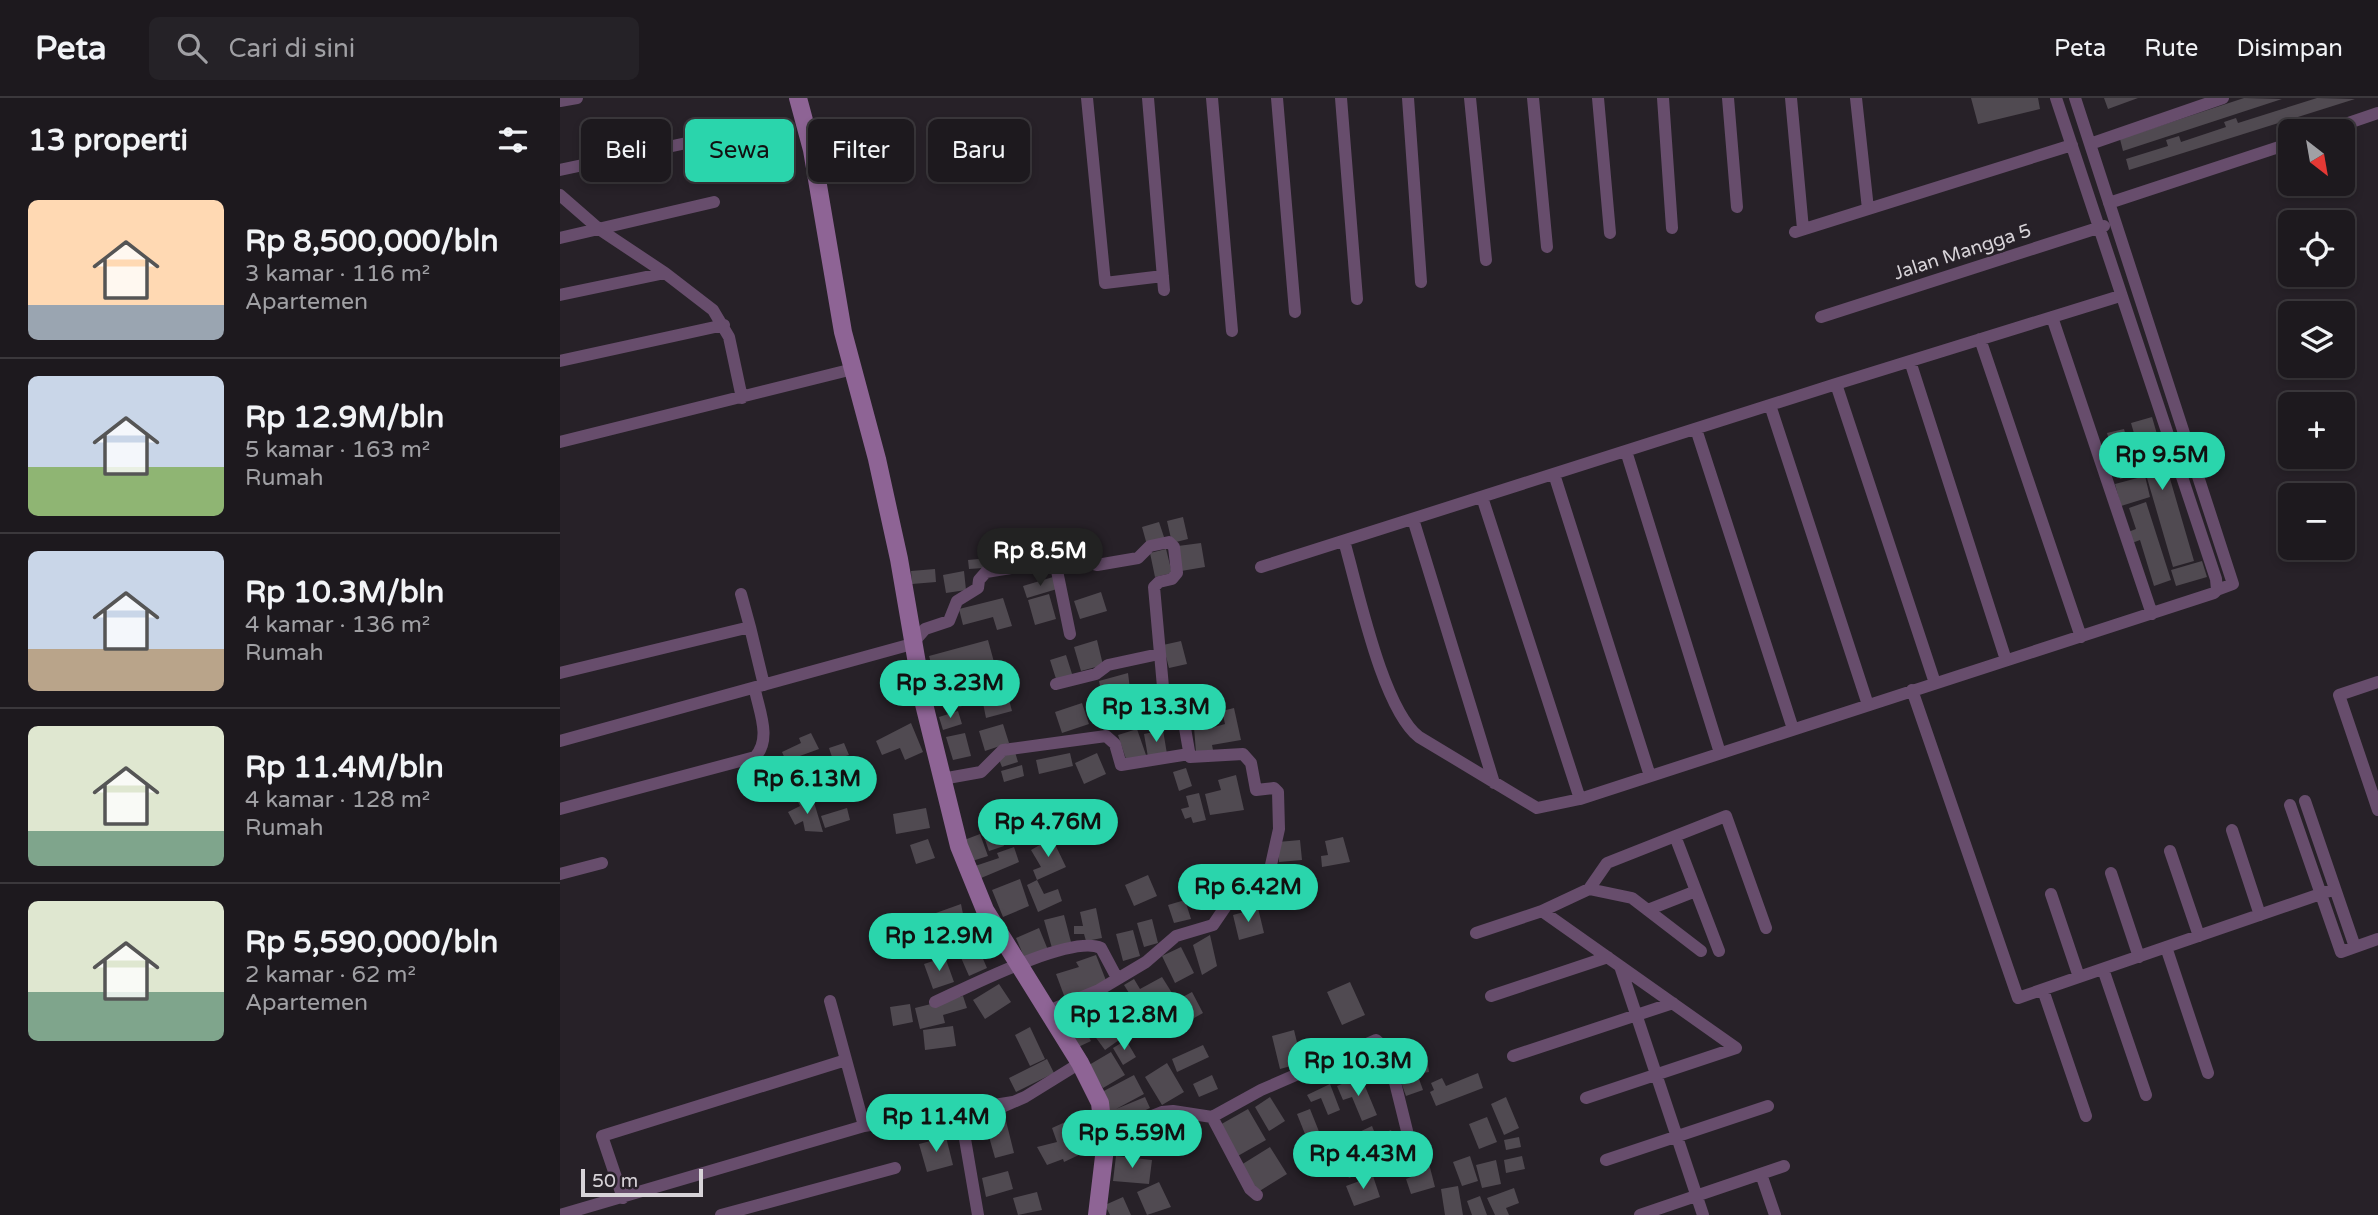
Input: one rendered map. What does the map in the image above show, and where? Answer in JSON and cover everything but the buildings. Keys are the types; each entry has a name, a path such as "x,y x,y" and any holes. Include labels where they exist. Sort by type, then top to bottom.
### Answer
{"street":[{"path":"560,102 577,98"},
{"path":"798,98 812,150 828,254 885,496 912,644 942,779 969,876 985,910 1080,1063 1100,1103 1104,1135 1097,1215"},
{"path":"1087,98 1105,283 1163,276"},
{"path":"1148,98 1164,290"},
{"path":"1212,98 1232,331"},
{"path":"1277,98 1295,312"},
{"path":"1341,98 1357,299"},
{"path":"1408,98 1421,282"},
{"path":"1470,98 1486,260"},
{"path":"1534,98 1547,247"},
{"path":"1598,98 1610,233"},
{"path":"1663,98 1672,228"},
{"path":"1728,98 1737,208"},
{"path":"1791,98 1799,231 2072,145"},
{"path":"1856,98 1868,209"},
{"path":"2056,98 2217,590"},
{"path":"1344,541 1387,684 1402,721 1419,737 1537,808 1580,799 2208,596 2233,584 2075,98"},
{"path":"2090,144 2223,98"},
{"path":"2356,120 2378,113"},
{"path":"560,170 685,143"},
{"path":"2109,203 2278,147"},
{"path":"560,195 599,229 665,273 713,310 729,337 742,398"},
{"path":"560,237 714,202"},
{"name":"Jalan Mangga 5","path":"1821,317 2115,223"},
{"path":"560,295 665,273"},
{"path":"1261,567 2120,296"},
{"path":"2052,317 2152,614"},
{"path":"560,361 724,325"},
{"path":"1980,340 2081,636"},
{"path":"1910,361 2007,660"},
{"path":"560,442 853,369"},
{"path":"1836,384 1936,682"},
{"path":"1770,405 1868,705"},
{"path":"1696,429 1793,729"},
{"path":"1626,451 1720,753"},
{"path":"1555,474 1650,776"},
{"path":"1482,497 1580,799"},
{"path":"1413,519 1494,783"},
{"path":"560,741 912,644 925,629 949,621 957,601 978,588 979,580 986,572 1055,561 1083,550 1090,564 1097,565 1138,558 1150,546 1169,542 1172,544 1177,573 1172,579 1159,582 1154,587 1163,687 1181,705 1189,754 1192,758 1243,754 1251,763 1255,790 1274,788 1278,792 1279,829 1271,865 1279,892 1260,899 1228,903 1213,925 1176,936 1146,962 1099,990 1048,1011"},
{"path":"1055,561 1070,634"},
{"path":"560,809 755,757 763,749 765,738 760,687 750,627 741,594"},
{"path":"560,673 750,627"},
{"path":"1056,684 1096,674 1108,665 1159,654"},
{"path":"2378,682 2340,695 2378,810"},
{"path":"1912,690 2018,999 2335,889"},
{"path":"942,779 981,772 998,754 1010,748 1106,736 1115,744 1121,765 1189,754"},
{"path":"2305,801 2355,947"},
{"path":"2290,805 2341,952 2378,939"},
{"path":"1476,933 1542,911 1590,889 1607,863 1726,816 1766,928"},
{"path":"2232,830 2260,915"},
{"path":"1675,836 1719,951"},
{"path":"2170,851 2199,936"},
{"path":"560,874 602,863"},
{"path":"2110,873 2139,957"},
{"path":"1590,889 1632,898 1650,909 1701,951"},
{"path":"1650,909 1696,891"},
{"path":"2050,894 2079,977"},
{"path":"1542,911 1736,1048 1586,1098"},
{"path":"935,1002 1048,954 1092,946 1101,948 1117,978"},
{"path":"2165,947 2208,1073"},
{"path":"1491,996 1608,957"},
{"path":"1620,966 1703,1215"},
{"path":"2103,969 2146,1095"},
{"path":"2043,990 2086,1116"},
{"path":"830,1001 864,1126"},
{"path":"1513,1056 1672,1003"},
{"path":"1104,1135 1162,1112 1212,1117 1272,1084 1376,1040 1387,1050 1411,1147"},
{"path":"623,1198 602,1136 846,1060"},
{"path":"978,1215 965,1139 965,1123 1013,1102 1080,1063"},
{"path":"560,1215 864,1126 1013,1102"},
{"path":"1606,1160 1768,1105"},
{"path":"1212,1117 1250,1189 1257,1195"},
{"path":"1640,1215 1784,1166"},
{"path":"721,1215 895,1168"},
{"path":"1761,1174 1775,1215"}]}
